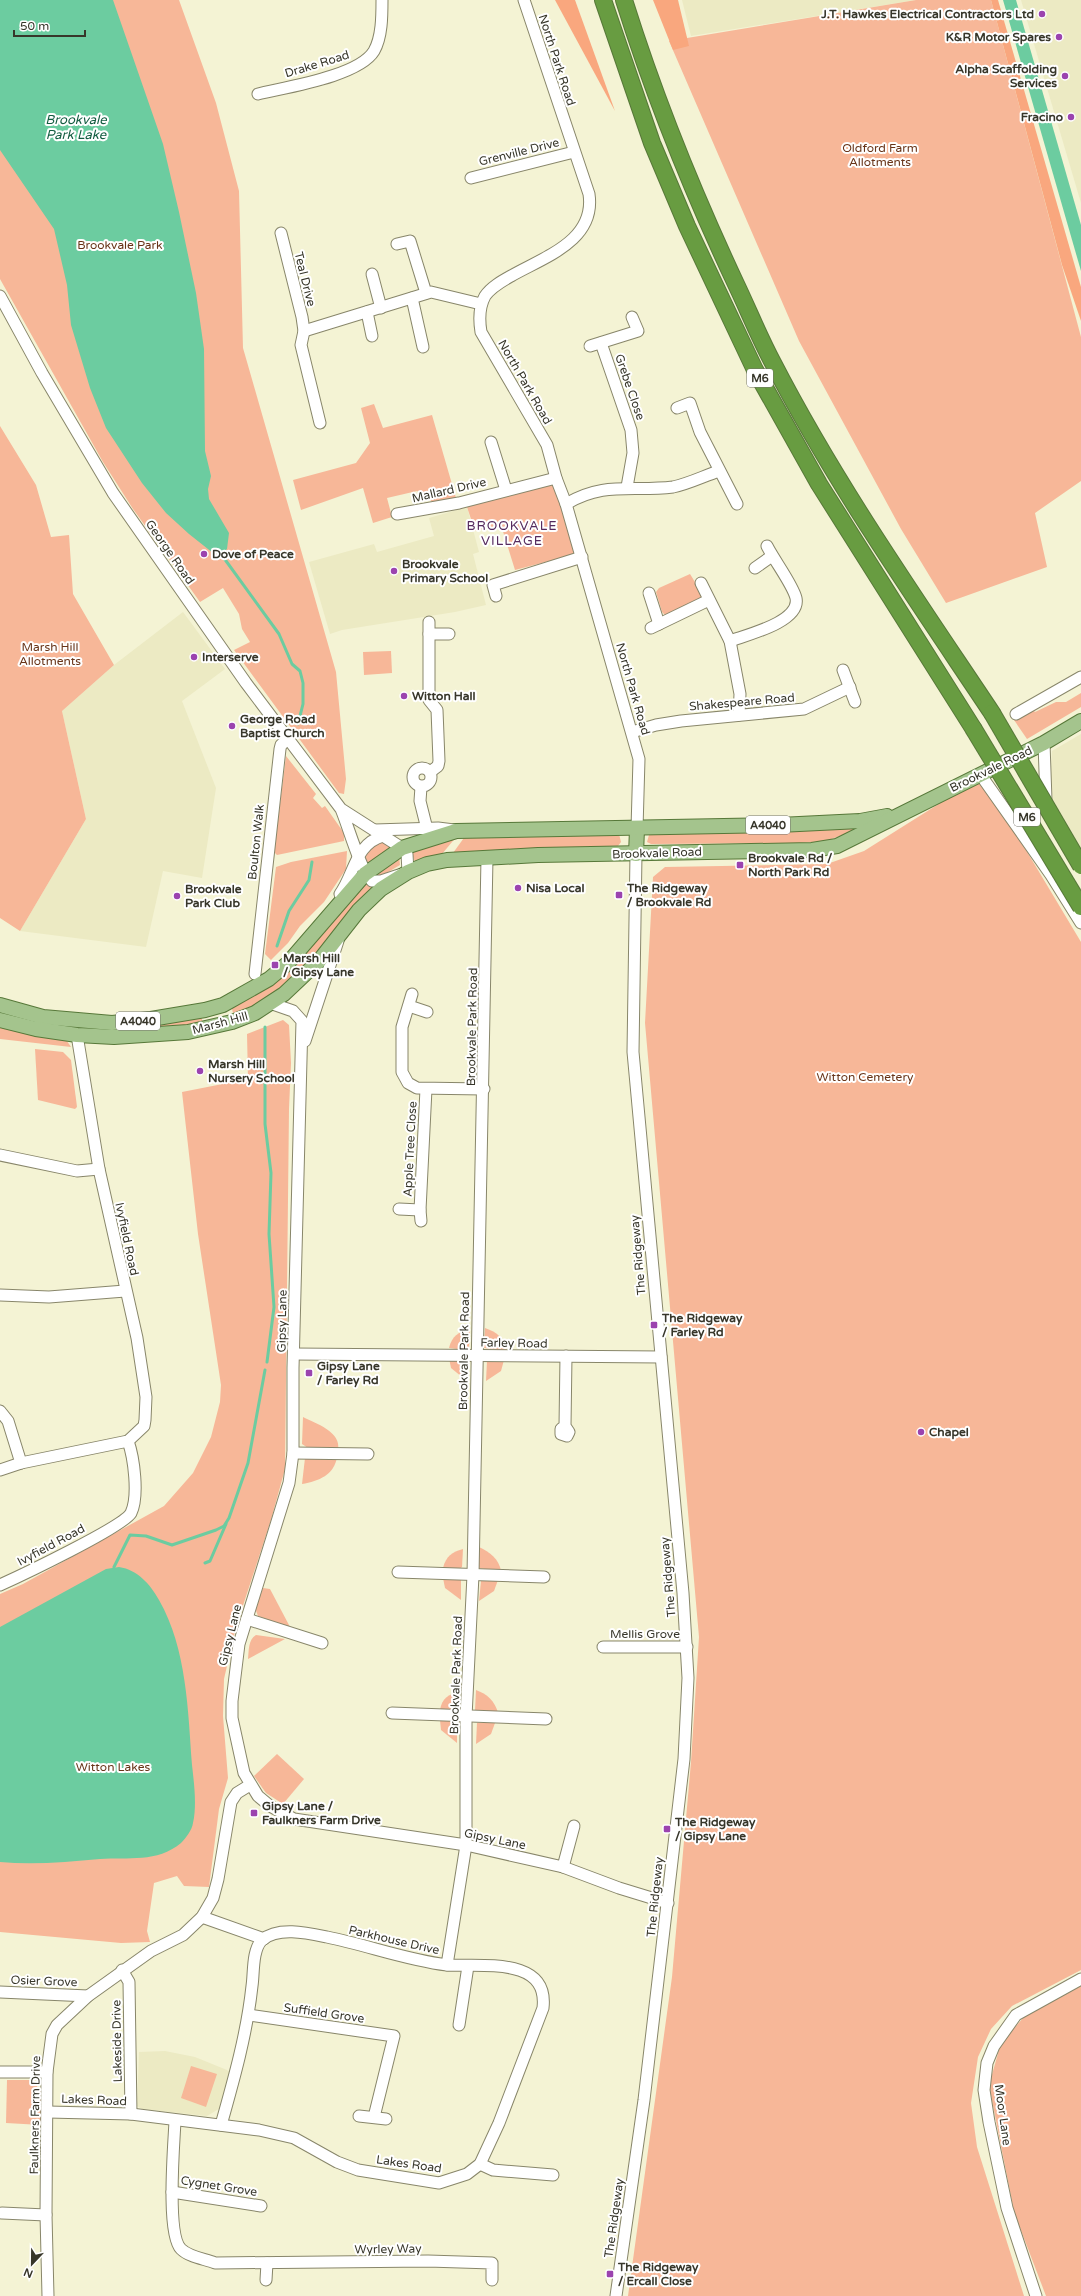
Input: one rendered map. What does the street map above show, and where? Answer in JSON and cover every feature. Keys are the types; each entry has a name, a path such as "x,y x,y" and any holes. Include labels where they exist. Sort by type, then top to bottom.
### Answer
{"highway":[{"name":"M6","path":"603,0 652,143 687,226 729,317 819,484 973,728 1081,907"},
{"name":"M6","path":"624,0 658,104 694,193 773,363 835,473 894,566 992,713 1081,866"}],"main road":[{"name":"Brookvale Road","path":"408,872 427,864 447,860 685,851 812,850 837,846 1044,743 1081,721"},
{"name":"Brookvale Road","path":"402,848 456,830 637,829 860,821 899,814"},
{"path":"636,854 637,829"},
{"name":"Marsh Hill","path":"0,1005 43,1017 112,1023 152,1019 206,1010 241,996 269,979 288,963 364,874 402,848"},
{"name":"Marsh Hill","path":"0,1020 77,1035 146,1036 188,1032 232,1022 255,1013 298,983 338,938 359,910 381,889 408,872"}],"street":[{"name":"Drake Road","path":"258,94 348,70 364,63 374,50 380,31 382,0"},
{"name":"North Park Road","path":"524,0 590,203 590,213 584,228 575,238 496,285 488,292 481,304 481,332 547,445 556,478 566,504 639,759 637,829"},
{"name":"Grenville Drive","path":"471,178 574,152"},
{"name":"Teal Drive","path":"281,233 304,331 301,346 320,423"},
{"path":"397,244 410,241 426,293"},
{"path":"372,274 380,308"},
{"path":"304,331 426,293 437,292 481,304"},
{"name":"George Road","path":"0,296 3,310 113,493 288,740 341,809 364,874"},
{"path":"412,298 423,347"},
{"path":"367,312 372,336"},
{"name":"Grebe Close","path":"627,487 633,453 631,430 596,344 638,331 632,317"},
{"path":"677,408 690,403 700,432 737,504"},
{"name":"Mallard Drive","path":"491,442 506,490"},
{"path":"566,504 582,495 597,490 627,487 648,489 675,486 719,471"},
{"name":"Mallard Drive","path":"397,514 460,503 556,478"},
{"path":"730,641 782,621 792,612 796,601 795,596 770,551 755,568"},
{"path":"496,596 493,585 582,557"},
{"path":"701,583 730,641 740,694 740,715"},
{"path":"649,593 655,626 709,600"},
{"path":"427,829 420,800 421,787 427,785 430,780 430,772 438,766 439,761 437,710 429,700 429,622"},
{"path":"429,634 449,634"},
{"path":"843,670 855,702"},
{"path":"1016,714 1081,677"},
{"name":"Shakespeare Road","path":"632,732 656,725 740,715 804,710 850,687"},
{"name":"Boulton Walk","path":"255,974 280,750 281,745 288,740"},
{"path":"1044,743 1044,785 1048,820 1081,876"},
{"path":"980,774 1051,875 1081,923"},
{"name":"George Road","path":"341,809 402,848"},
{"path":"325,921 351,878 358,854 363,847 376,838 379,833 427,829 456,830"},
{"path":"364,874 372,881 381,881 408,872 407,854 402,848"},
{"name":"The Ridgeway","path":"616,2296 668,1903 684,1759 688,1678 687,1647 633,1052 636,854"},
{"name":"Brookvale Park Road","path":"466,1845 466,1717 473,1575 488,858"},
{"name":"Gipsy Lane","path":"301,1055 338,938"},
{"path":"412,994 401,1032 402,1072 412,1086 426,1089 484,1089"},
{"name":"Gipsy Lane","path":"270,1003 293,1011 302,1021 293,1453 290,1483 239,1644 232,1701 232,1718 240,1760 250,1784 258,1796 270,1806 294,1819 466,1845 563,1867 619,1888 668,1903"},
{"path":"409,1006 427,1012"},
{"name":"Ivyfield Road","path":"0,1585 126,1519 130,1514 135,1496 128,1441 144,1426 146,1397 137,1338 125,1291 99,1168 77,1035"},
{"name":"Apple Tree Close","path":"399,1209 420,1215 426,1089"},
{"path":"0,1155 77,1171 99,1168"},
{"path":"0,1295 49,1297 125,1291"},
{"name":"Farley Road","path":"294,1354 661,1357"},
{"path":"565,1426 566,1356"},
{"path":"0,1411 8,1421 21,1463"},
{"path":"0,1470 21,1463 128,1441"},
{"path":"293,1453 368,1454"},
{"path":"398,1572 544,1577"},
{"path":"247,1619 322,1643"},
{"name":"Mellis Grove","path":"603,1647 687,1647"},
{"path":"392,1713 546,1719"},
{"name":"Faulkners Farm Drive","path":"48,2296 46,2215 48,2112 47,2072 52,2034 57,2025 88,1996 122,1970 182,1935 202,1916 213,1898 218,1879 231,1802 237,1793 250,1784"},
{"path":"563,1867 574,1826"},
{"name":"Parkhouse Drive","path":"264,1939 274,1933 293,1932 327,1937 422,1962 447,1965 466,1845"},
{"path":"202,1916 264,1939 256,1951 249,2015 221,2125"},
{"path":"447,1965 522,1970 534,1978 540,1985 544,1999 543,2008 502,2116 480,2164 494,2170 553,2175"},
{"path":"459,2025 468,1966"},
{"name":"Lakeside Drive","path":"122,1970 129,1982 131,2114"},
{"name":"Moor Lane","path":"1036,2296 1007,2208 990,2129 984,2090 987,2063 994,2046 1016,2015 1081,1979"},
{"name":"Osier Grove","path":"0,1992 88,1996"},
{"name":"Suffield Grove","path":"249,2015 394,2036 374,2117"},
{"path":"0,2072 47,2072"},
{"name":"Lakes Road","path":"48,2112 131,2114 221,2125 294,2138 337,2162 358,2170 439,2183 467,2174 480,2164"},
{"path":"359,2116 386,2119"},
{"name":"Wyrley Way","path":"175,2120 172,2192 174,2232 180,2248 193,2256 215,2263 428,2261 492,2263 492,2280"},
{"name":"Cygnet Grove","path":"172,2192 261,2206"},
{"path":"2,2213 46,2215"},
{"path":"266,2280 267,2263"}],"shaded area":[{"path":"555,0 575,0 615,111"},
{"path":"653,0 678,0 689,46 673,50"},
{"path":"682,0 916,0 691,36"},
{"path":"991,0 998,0 1081,287 1081,321 1062,265"},
{"path":"1021,0 1081,0 1081,203"},
{"name":"Brookvale Primary School","path":"467,507 479,552 473,554 486,605 455,612 342,630 330,634 309,562 374,544 377,552 434,536 429,518"},
{"path":"183,612 225,669 182,701 216,788 202,878 163,871 146,947 20,931 86,819 62,711 114,665"},
{"path":"1081,734 1081,854 1054,805 1050,782 1052,751"},
{"path":"165,2051 195,2057 227,2070 233,2075 222,2107 207,2116 142,2109 137,2106 139,2052"}],"green space":[{"name":"Brookvale Park","path":"0,0 179,0 216,103 239,191 243,348 336,672 346,779 344,794 339,793 234,650 250,642 242,629 239,614 223,588 200,602 133,509 103,462 0,279"},
{"name":"Oldford Farm Allotments","path":"916,0 991,0 1081,337 1081,481 1035,513 1047,567 946,603 901,529 799,341 669,41"},
{"path":"374,404 383,428 432,415 456,498 433,502 417,491 387,498 392,517 373,523 363,488 301,510 293,480 356,463 370,443 361,408"},
{"name":"Marsh Hill Allotments","path":"0,426 36,485 51,537 69,535 73,594 114,665 62,711 86,819 20,931 0,918"},
{"path":"553,483 576,554 515,570 501,525 475,531 467,507"},
{"path":"690,574 703,595 701,600 666,616 662,612 656,592 659,588"},
{"path":"391,651 392,673 364,675 363,652"},
{"path":"1081,693 1081,707 1027,739 1014,720 1032,709 1035,712 1056,702 1066,702"},
{"path":"286,756 316,794 313,798 322,808 325,806 344,833 344,841 277,855 274,852"},
{"name":"Witton Cemetery","path":"980,778 1017,835 1081,942 1081,1970 1012,2006 991,2029 978,2057 971,2103 977,2147 1024,2296 628,2296 672,1977 691,1762 699,1637 645,1023 653,877 665,867 827,864 864,851"},
{"path":"855,828 856,830 826,841 798,843 651,844 647,842 649,835 653,832"},
{"path":"619,834 621,842 618,846 453,853 466,835"},
{"path":"457,836 442,854 415,862 412,854 413,849"},
{"path":"380,841 392,846 370,864 365,860 367,854 372,847"},
{"path":"347,851 346,869 324,902 300,926 288,943 271,960 265,954 276,867 291,862"},
{"path":"399,856 400,865 378,878 373,875"},
{"path":"363,880 373,888 288,984 261,1003 233,1013 232,1009 216,1012 252,994"},
{"path":"0,1010 54,1022 201,1016 203,1023 136,1031 79,1029 0,1014"},
{"name":"Witton Lakes","path":"283,1020 289,1025 291,1063 289,1109 285,1469 271,1520 236,1627 224,1679 223,1716 228,1778 219,1809 209,1887 184,1886 177,1876 154,1883 147,1931 150,1942 121,1943 0,1932 0,1594 23,1584 164,1506 193,1473 211,1437 220,1402 221,1385 198,1234 182,1092 248,1079 247,1034"},
{"path":"0,1024 65,1038 71,1047 0,1039"},
{"path":"35,1049 63,1052 71,1060 77,1107 75,1109 38,1100"},
{"path":"485,1328 500,1336 507,1351 484,1348"},
{"path":"470,1329 469,1347 465,1350 449,1348 456,1335"},
{"path":"449,1358 467,1360 467,1381 451,1368"},
{"path":"504,1360 501,1371 486,1381 487,1361"},
{"path":"303,1417 320,1425 332,1433 336,1438 338,1450 308,1448 302,1444"},
{"path":"337,1457 333,1468 329,1473 320,1479 302,1484 305,1458"},
{"path":"479,1547 487,1551 496,1559 501,1571 478,1568"},
{"path":"463,1549 462,1567 458,1570 443,1568 450,1555"},
{"path":"443,1578 461,1579 461,1600 445,1588"},
{"path":"498,1580 494,1591 479,1601 481,1581"},
{"path":"263,1588 270,1589 290,1627 258,1616 255,1608"},
{"path":"256,1635 285,1639 248,1659 250,1642"},
{"path":"476,1690 490,1698 498,1713 475,1711"},
{"path":"460,1691 459,1709 455,1712 440,1710 442,1703 446,1698"},
{"path":"440,1720 457,1722 457,1743 441,1730"},
{"path":"477,1723 495,1723 491,1734 476,1744"},
{"path":"277,1754 304,1779 283,1804 266,1793 254,1776"},
{"path":"1081,1986 1081,2296 1046,2296 1014,2212 989,2085 1001,2043 1024,2017"},
{"path":"191,2066 217,2074 206,2107 181,2098"},
{"path":"7,2080 30,2080 41,2090 41,2125 6,2123"}],"water":[{"name":"Brookvale Park Lake","path":"0,0 113,0 163,144 196,293 204,349 205,451 211,476 208,489 209,499 229,533 227,549 221,554 213,553 189,534 166,513 142,483 106,428 90,388 71,325 67,285 54,229 0,150"},
{"path":"1003,0 1016,0 1081,225 1081,271"},
{"name":"Witton Lakes","path":"119,1567 132,1571 138,1575 152,1589 168,1619 181,1660 187,1702 195,1801 192,1826 187,1836 181,1843 172,1849 162,1854 142,1858 100,1859 50,1863 0,1862 0,1627 106,1569"}],"waterway":[{"path":"221,554 279,634 292,664 300,671 303,683 303,704 298,724"},
{"path":"277,946 289,911 309,880 312,862"},
{"path":"265,1027 265,1124 271,1173 269,1234 274,1307 267,1362"},
{"path":"114,1567 130,1535 146,1536 172,1545 224,1526 229,1518 248,1463 265,1370"},
{"path":"205,1563 210,1561 226,1524"}],"place":[{"name":"J.T. Hawkes Electrical Contractors Ltd","path":"1042,14"},
{"name":"K&R Motor Spares","path":"1059,37"},
{"name":"Alpha Scaffolding Services","path":"1065,76"},
{"name":"Fracino","path":"1071,117"},
{"name":"Dove of Peace","path":"204,554"},
{"name":"Brookvale Primary School","path":"394,571"},
{"name":"Interserve","path":"194,657"},
{"name":"Witton Hall","path":"404,696"},
{"name":"George Road Baptist Church","path":"232,726"},
{"name":"Brookvale Rd / North Park Rd","path":"740,865"},
{"name":"Nisa Local","path":"518,888"},
{"name":"The Ridgeway / Brookvale Rd","path":"619,895"},
{"name":"Brookvale Park Club","path":"177,896"},
{"name":"Marsh Hill / Gipsy Lane","path":"275,965"},
{"name":"Marsh Hill Nursery School","path":"200,1071"},
{"name":"The Ridgeway / Farley Rd","path":"654,1325"},
{"name":"Gipsy Lane / Farley Rd","path":"309,1373"},
{"name":"Chapel","path":"921,1432"},
{"name":"Gipsy Lane / Faulkners Farm Drive","path":"254,1813"},
{"name":"The Ridgeway / Gipsy Lane","path":"667,1829"},
{"name":"The Ridgeway / Ercall Close","path":"610,2274"}],"district":[{"name":"BROOKVALE VILLAGE","path":"512,532"}]}
